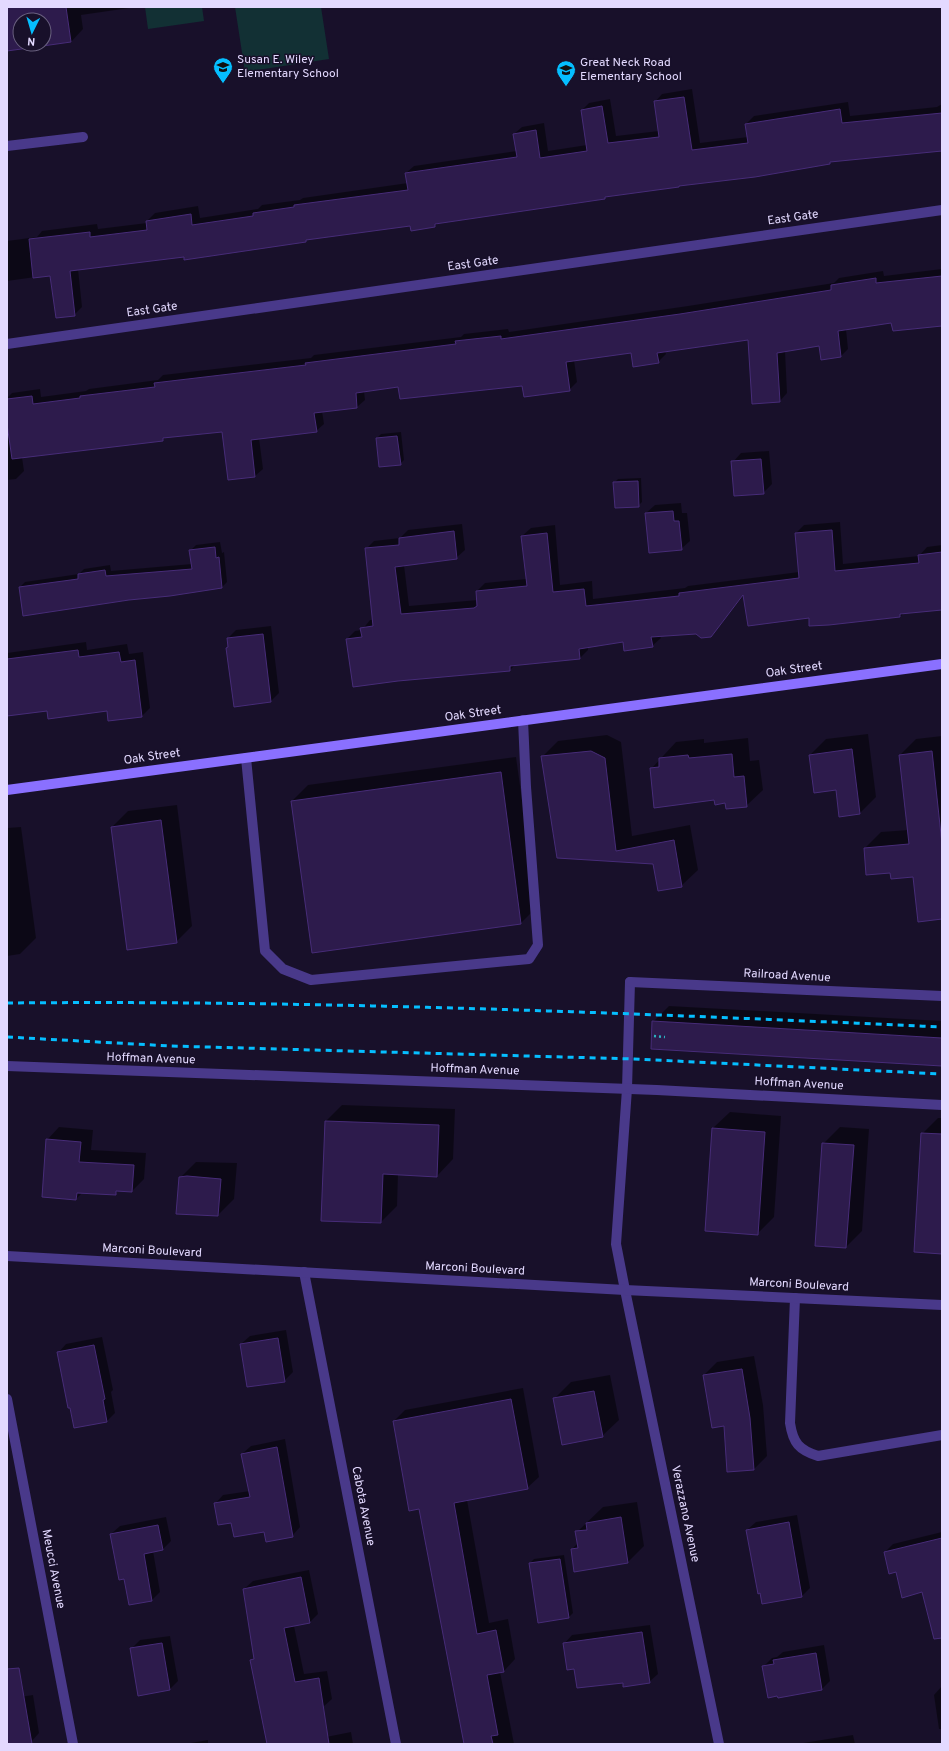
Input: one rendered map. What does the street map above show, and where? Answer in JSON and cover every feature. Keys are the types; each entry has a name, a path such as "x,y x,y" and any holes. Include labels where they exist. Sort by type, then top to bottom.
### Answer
{"main road":[{"name":"Oak Street","path":"7,790 942,664"}],"street":[{"path":"7,146 83,137"},
{"name":"East Gate","path":"7,344 942,210"},
{"path":"246,758 266,951 283,969 311,980 529,959 538,944 526,787 523,720"},
{"name":"Railroad Avenue","path":"630,982 942,996"},
{"name":"Verazzano Avenue","path":"630,982 627,1089 616,1244 719,1744"},
{"name":"Hoffman Avenue","path":"7,1066 627,1089 942,1105"},
{"name":"Marconi Boulevard","path":"7,1256 625,1290 942,1305"},
{"name":"Cabota Avenue","path":"304,1272 396,1744"},
{"path":"795,1298 790,1422 792,1435 797,1444 807,1452 818,1456 942,1435"},
{"name":"Meucci Avenue","path":"7,1399 73,1744"}],"path":[{"path":"654,1036 665,1037"}],"green space":[{"path":"145,7 202,7 204,21 148,29"},
{"path":"235,7 321,7 329,59 245,72"}],"building":[{"path":"7,7 66,7 71,42 52,45 52,12 12,12 12,50 7,51"},
{"path":"684,97 692,150 748,143 745,124 840,109 842,123 942,113 942,151 830,162 830,164 755,177 679,186 605,197 605,199 435,224 435,227 411,231 410,226 306,240 306,242 184,260 184,257 70,271 75,316 56,318 50,276 33,278 29,239 90,232 90,237 147,230 146,221 191,214 192,225 253,216 253,213 294,207 294,205 408,190 405,173 517,157 513,134 536,130 540,158 587,151 581,110 602,106 608,143 659,137 654,101"},
{"path":"942,276 942,326 893,331 891,323 838,331 841,357 821,360 819,346 777,353 780,402 752,404 748,340 657,353 659,363 633,367 631,353 566,362 570,391 524,397 522,386 400,399 398,387 356,393 357,408 314,413 317,432 251,440 255,477 228,480 222,432 163,438 163,441 12,459 7,424 7,399 32,396 33,404 80,398 80,396 155,387 154,383 306,365 305,363 456,344 455,341 501,336 501,339 680,314 831,290 831,285 876,278 876,283"},
{"path":"397,436 401,465 379,467 376,438"},
{"path":"761,459 764,494 734,496 731,461"},
{"path":"638,481 639,507 615,508 613,482"},
{"path":"673,511 674,521 679,521 682,550 649,553 645,513"},
{"path":"832,530 835,571 919,563 918,555 942,552 942,610 900,614 900,617 829,625 809,626 809,618 748,626 743,595 711,637 701,638 696,634 651,637 653,647 624,651 623,642 579,649 580,659 510,666 510,671 398,681 353,687 346,639 362,637 360,628 373,626 365,548 399,545 399,538 454,531 457,559 395,567 401,614 474,608 477,606 476,591 527,586 521,536 547,533 553,592 584,589 586,606 679,596 679,593 799,578 795,533"},
{"path":"215,547 216,558 219,557 222,588 23,616 19,587 78,579 78,574 105,570 106,576 192,569 189,550"},
{"path":"263,634 271,702 234,707 226,648 228,647 227,638"},
{"path":"78,650 79,657 119,652 121,662 135,660 142,717 108,721 107,711 48,719 47,711 7,716 7,659"},
{"path":"852,749 860,814 839,817 836,790 814,793 809,755"},
{"path":"591,751 605,758 616,851 674,840 682,887 658,891 653,864 557,858 541,756"},
{"path":"932,751 942,844 942,919 918,922 913,877 891,879 890,873 866,875 864,848 909,844 899,755"},
{"path":"732,754 734,777 744,776 747,807 726,809 725,803 715,805 714,800 654,808 650,768 659,767 659,758 688,755 689,758"},
{"path":"501,772 521,924 312,953 291,801"},
{"path":"161,820 177,943 127,950 111,827"},
{"path":"652,1021 942,1038 942,1066 651,1049"},
{"path":"325,1121 439,1125 437,1177 383,1174 381,1223 321,1221"},
{"path":"712,1128 765,1132 758,1235 705,1231"},
{"path":"921,1133 942,1134 942,1254 914,1252"},
{"path":"46,1139 81,1142 79,1162 134,1165 132,1192 116,1191 116,1195 77,1193 76,1200 42,1197"},
{"path":"822,1143 854,1145 846,1248 815,1246"},
{"path":"187,1176 221,1179 218,1216 176,1214 179,1177"},
{"path":"278,1338 285,1382 247,1387 240,1344"},
{"path":"94,1345 105,1399 103,1400 107,1422 74,1428 70,1408 68,1408 57,1352"},
{"path":"742,1369 750,1418 754,1470 727,1472 724,1426 712,1428 703,1375"},
{"path":"594,1391 603,1437 562,1445 553,1398"},
{"path":"511,1399 528,1489 454,1503 477,1634 496,1630 504,1672 487,1675 498,1735 491,1736 493,1744 464,1744 419,1509 409,1511 393,1421"},
{"path":"277,1447 293,1537 266,1542 264,1532 234,1537 231,1523 218,1525 214,1503 250,1497 241,1454"},
{"path":"621,1517 628,1563 574,1572 571,1549 578,1548 575,1531 587,1530 586,1523"},
{"path":"789,1522 802,1597 762,1604 760,1593 758,1594 746,1530"},
{"path":"158,1525 163,1550 144,1554 152,1601 129,1605 124,1579 119,1580 110,1534"},
{"path":"942,1538 942,1638 934,1639 922,1592 902,1598 896,1572 889,1574 884,1552"},
{"path":"560,1559 569,1618 538,1623 529,1563"},
{"path":"301,1577 310,1623 284,1628 295,1682 319,1678 329,1744 267,1744 250,1660 254,1659 243,1589"},
{"path":"642,1632 650,1683 623,1687 623,1683 577,1688 574,1669 567,1670 563,1643"},
{"path":"162,1643 170,1690 138,1696 130,1648"},
{"path":"816,1653 822,1690 778,1698 777,1696 768,1698 762,1666 774,1664 773,1660"},
{"path":"19,1668 32,1744 7,1744 7,1669"}],"railway":[{"path":"7,1003 241,1004 592,1012 942,1027"},
{"path":"7,1037 171,1046 634,1059 942,1074"}],"place":[{"name":"Susan E. Wiley Elementary School","path":"223,84"},
{"name":"Great Neck Road Elementary School","path":"566,87"}]}
